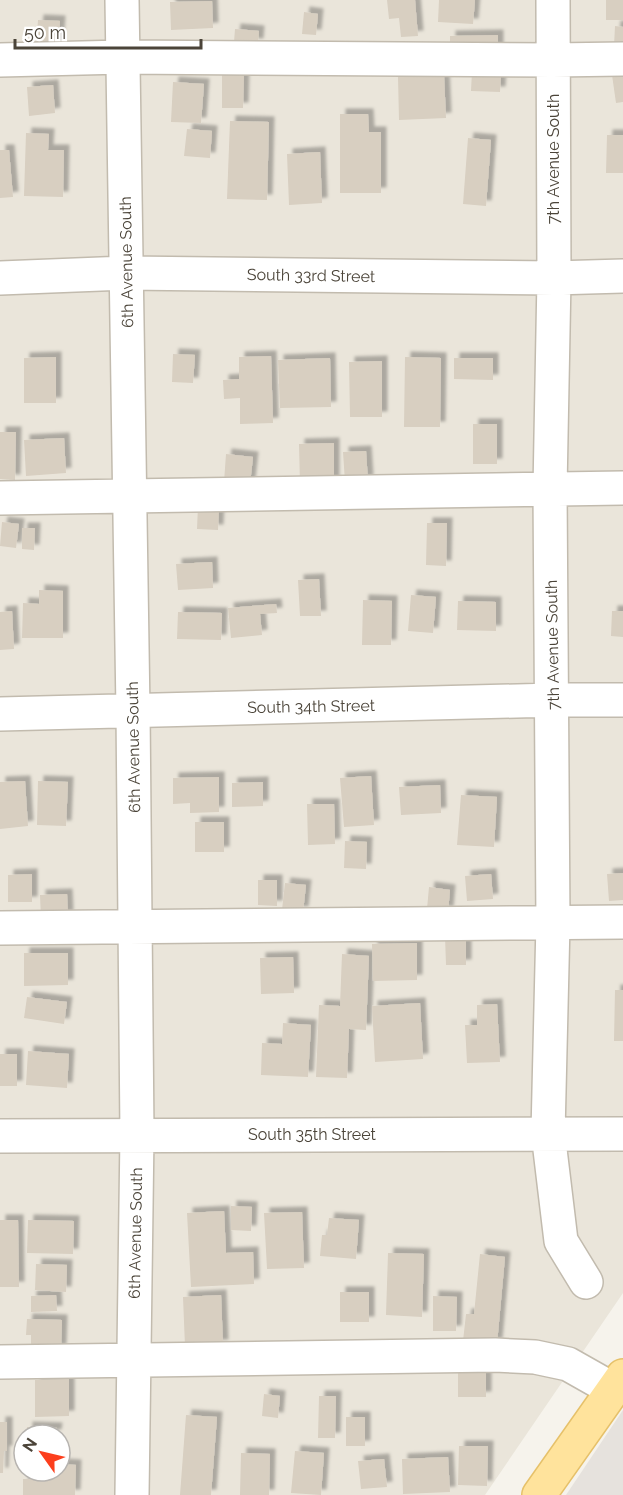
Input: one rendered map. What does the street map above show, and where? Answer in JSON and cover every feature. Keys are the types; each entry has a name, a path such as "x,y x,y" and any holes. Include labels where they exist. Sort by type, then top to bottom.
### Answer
{"main road":[{"path":"539,1495 618,1383"}],"street":[{"name":"6th Avenue South","path":"122,0 137,1134 132,1495"},
{"name":"7th Avenue South","path":"553,0 554,278 550,489 553,923 548,1133 561,1241 586,1282"},
{"path":"0,60 123,57 623,59"},
{"name":"South 33rd Street","path":"0,278 126,273 554,278 623,276"},
{"path":"0,498 623,488"},
{"name":"South 34th Street","path":"0,714 623,700"},
{"path":"0,928 623,922"},
{"name":"South 35th Street","path":"0,1136 623,1134"},
{"path":"0,1362 495,1355 535,1357 568,1364 618,1383"}],"shaded area":[{"path":"0,0 623,0 623,1293 485,1495 0,1495"},
{"path":"623,1410 623,1495 566,1495"}],"building":[{"path":"387,0 415,0 418,36 401,37 399,18 389,19"},
{"path":"439,0 475,0 473,24 438,22"},
{"path":"606,0 623,0 623,20 606,20"},
{"path":"212,1 213,28 171,30 170,2"},
{"path":"304,12 318,14 316,35 302,34"},
{"path":"38,20 60,21 58,50 36,48"},
{"path":"615,26 623,27 623,47 614,46"},
{"path":"235,29 259,31 258,44 234,42"},
{"path":"498,35 498,52 450,52 450,36"},
{"path":"472,71 501,73 500,92 471,91"},
{"path":"222,74 244,74 243,108 222,108"},
{"path":"623,74 623,102 616,103 612,75"},
{"path":"444,75 446,118 399,120 398,77"},
{"path":"173,82 204,84 201,123 171,122"},
{"path":"53,85 55,113 29,116 27,87"},
{"path":"340,114 368,114 369,132 381,132 381,193 340,193"},
{"path":"230,121 269,122 267,200 227,199"},
{"path":"187,129 212,131 210,158 184,156"},
{"path":"26,133 49,134 48,150 64,150 63,197 24,196"},
{"path":"607,135 623,135 623,173 606,173"},
{"path":"468,138 491,140 486,206 463,204"},
{"path":"0,150 9,150 13,197 0,198"},
{"path":"320,152 322,203 289,205 287,154"},
{"path":"173,354 195,355 193,383 172,382"},
{"path":"271,356 273,423 240,424 240,398 224,399 223,380 239,379 239,357"},
{"path":"56,357 56,403 24,403 24,358"},
{"path":"405,357 441,358 440,427 404,427"},
{"path":"330,358 331,407 280,408 278,360"},
{"path":"454,358 493,358 493,380 454,379"},
{"path":"382,361 382,417 350,417 349,362"},
{"path":"473,424 497,424 497,464 473,464"},
{"path":"0,432 16,432 15,480 0,479"},
{"path":"64,438 66,473 26,476 24,440"},
{"path":"334,443 334,483 300,484 299,444"},
{"path":"366,451 368,481 345,482 343,452"},
{"path":"226,454 253,457 250,484 224,482"},
{"path":"198,506 219,507 218,530 197,529"},
{"path":"2,522 19,524 16,548 0,546"},
{"path":"427,523 447,523 446,566 426,565"},
{"path":"22,528 35,528 34,550 22,549"},
{"path":"212,562 213,588 178,590 176,564"},
{"path":"319,579 321,616 300,616 298,580"},
{"path":"39,590 63,591 63,638 22,638 23,603 39,604"},
{"path":"411,595 436,597 433,633 408,631"},
{"path":"363,600 392,601 391,645 362,645"},
{"path":"458,601 496,602 496,631 457,630"},
{"path":"276,604 277,613 260,614 262,635 231,638 228,608"},
{"path":"12,611 14,649 0,650 0,612"},
{"path":"612,611 623,611 623,637 611,636"},
{"path":"178,612 222,613 221,640 177,639"},
{"path":"371,776 374,825 344,827 340,778"},
{"path":"219,777 219,812 190,813 190,803 173,804 173,778"},
{"path":"25,781 28,826 0,829 0,782"},
{"path":"38,781 68,782 66,826 37,825"},
{"path":"263,782 263,806 232,807 232,783"},
{"path":"440,785 441,813 401,815 399,787"},
{"path":"461,795 497,797 494,847 457,845"},
{"path":"307,804 334,804 335,844 308,845"},
{"path":"195,822 224,822 224,852 195,852"},
{"path":"345,841 367,842 366,869 344,868"},
{"path":"623,873 623,900 609,901 607,874"},
{"path":"32,874 32,902 8,902 8,875"},
{"path":"491,874 493,899 467,901 465,876"},
{"path":"258,880 277,880 277,906 258,905"},
{"path":"285,883 306,885 303,912 282,910"},
{"path":"429,887 450,890 448,912 427,909"},
{"path":"67,894 68,916 41,918 40,895"},
{"path":"445,936 466,936 466,965 446,965"},
{"path":"417,943 417,980 373,981 372,944"},
{"path":"24,953 68,953 68,985 24,986"},
{"path":"342,954 369,956 366,1030 349,1029 347,1078 316,1077 319,1005 340,1006"},
{"path":"293,957 294,993 261,994 260,958"},
{"path":"615,990 623,990 623,1041 614,1041"},
{"path":"27,997 67,1002 64,1024 24,1018"},
{"path":"420,1003 423,1059 375,1062 372,1006"},
{"path":"497,1004 500,1062 467,1063 465,1025 477,1025 477,1005"},
{"path":"283,1023 311,1025 308,1077 261,1075 262,1043 282,1044"},
{"path":"28,1051 69,1054 67,1088 26,1085"},
{"path":"0,1054 17,1054 17,1086 0,1086"},
{"path":"231,1206 252,1207 251,1231 231,1230"},
{"path":"224,1211 226,1253 253,1252 254,1284 191,1287 187,1213"},
{"path":"302,1212 304,1268 267,1269 264,1213"},
{"path":"329,1218 359,1220 356,1259 320,1256 322,1235 327,1235"},
{"path":"0,1220 18,1220 19,1287 0,1287"},
{"path":"28,1220 74,1221 73,1254 27,1253"},
{"path":"388,1253 424,1254 422,1317 386,1315"},
{"path":"480,1254 505,1257 497,1344 463,1341 466,1314 474,1314"},
{"path":"36,1264 67,1265 66,1292 35,1290"},
{"path":"340,1292 369,1292 369,1322 340,1322"},
{"path":"56,1295 57,1311 31,1312 31,1296"},
{"path":"221,1295 223,1345 185,1346 183,1297"},
{"path":"433,1296 457,1297 456,1331 433,1331"},
{"path":"27,1319 62,1320 61,1350 31,1349 31,1335 26,1335"},
{"path":"458,1371 486,1371 486,1397 458,1397"},
{"path":"69,1379 69,1416 35,1417 35,1380"},
{"path":"264,1394 280,1396 278,1418 262,1416"},
{"path":"319,1396 336,1396 335,1438 318,1438"},
{"path":"186,1415 217,1417 211,1495 180,1495"},
{"path":"346,1417 365,1417 365,1446 346,1446"},
{"path":"0,1422 7,1422 7,1451 4,1451 3,1473 0,1473"},
{"path":"459,1446 488,1446 487,1486 458,1485"},
{"path":"295,1451 324,1453 321,1495 291,1493"},
{"path":"241,1453 270,1454 269,1495 240,1495"},
{"path":"448,1457 450,1492 403,1494 402,1459"},
{"path":"384,1459 387,1487 361,1489 358,1461"},
{"path":"72,1465 76,1465 75,1495 23,1495 23,1483 72,1483"}]}
